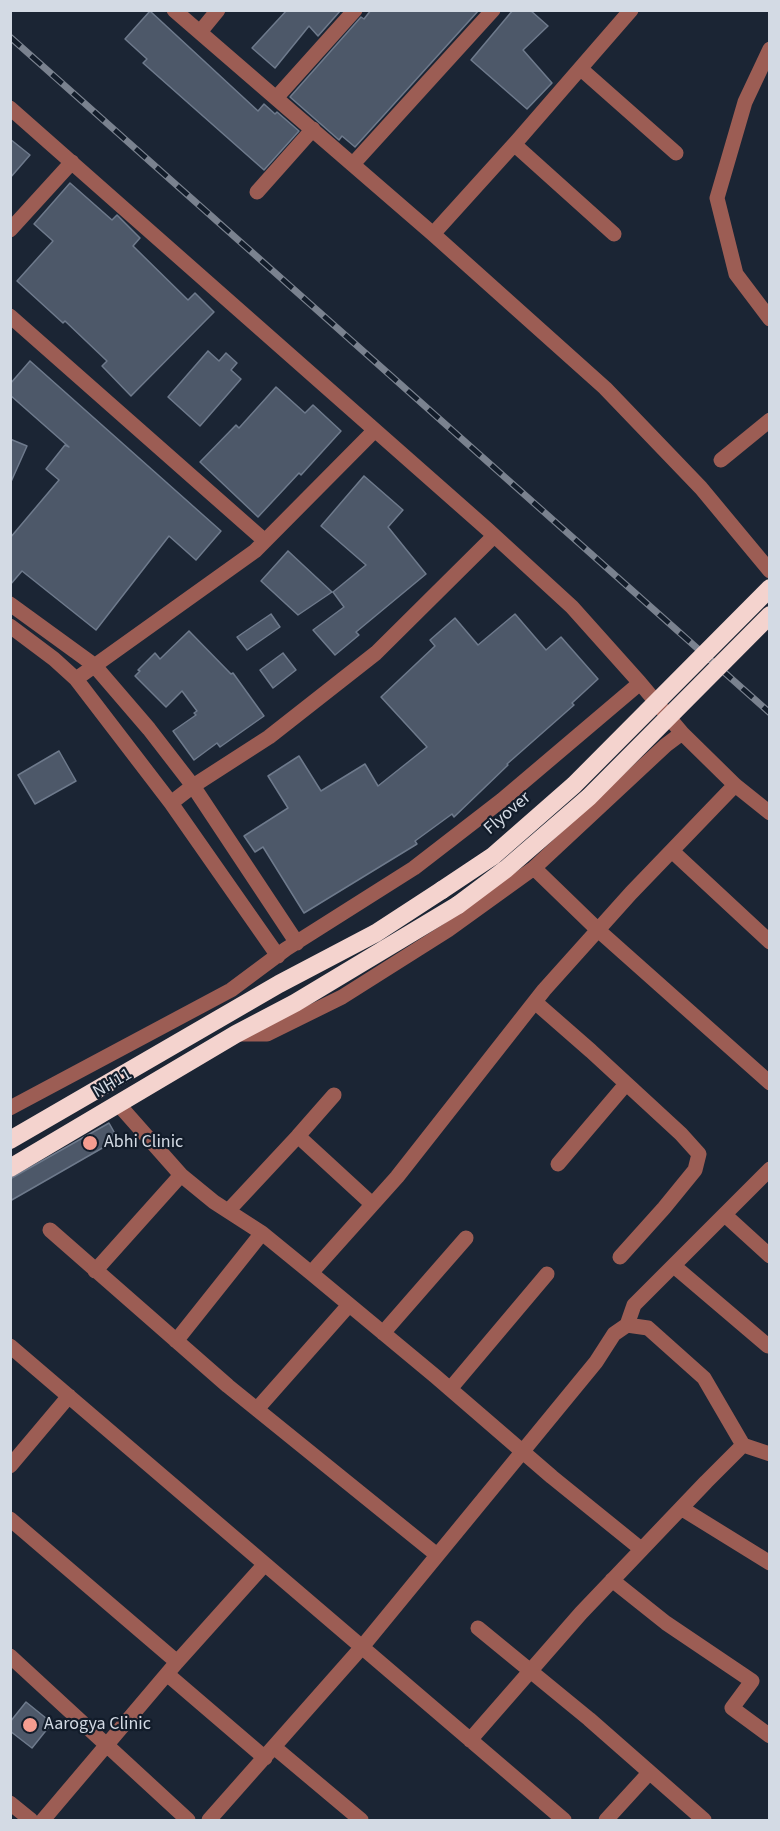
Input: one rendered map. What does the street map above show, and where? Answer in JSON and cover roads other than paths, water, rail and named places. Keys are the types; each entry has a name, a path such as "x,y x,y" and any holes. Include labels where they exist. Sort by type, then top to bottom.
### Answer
{"highway":[{"name":"Flyover","path":"10,1140 279,984 376,933 493,856 574,785 770,588"},
{"path":"236,1034 304,998 458,905 506,869 589,797 770,615"},
{"name":"NH11","path":"10,1168 236,1034"}],"street":[{"path":"174,10 433,234 605,388 700,488 768,567"},
{"path":"200,32 218,10"},
{"path":"276,98 355,10"},
{"path":"353,164 493,10"},
{"path":"433,234 515,145 631,10"},
{"path":"770,49 744,102 717,198 736,274 770,319"},
{"path":"581,69 676,153"},
{"path":"10,108 572,607 682,733 735,785 770,813"},
{"path":"257,192 313,129"},
{"path":"515,145 614,234"},
{"path":"10,230 72,162"},
{"path":"10,316 265,541"},
{"path":"721,460 770,420"},
{"path":"76,679 255,551 374,431"},
{"path":"171,803 193,786 269,737 375,653 494,536"},
{"path":"10,604 94,665 149,729 193,786 297,943"},
{"path":"10,627 54,659 76,679 171,803 278,956"},
{"path":"10,1108 231,990 297,943 414,868 502,800 640,683"},
{"path":"236,1034 267,1034 342,997 448,930 534,868 666,745 682,733"},
{"path":"311,1273 398,1176 534,1002 598,930 735,785"},
{"path":"672,851 770,942"},
{"path":"534,868 598,930 770,1083"},
{"path":"230,1014 231,990"},
{"path":"534,1002 681,1134 699,1154 695,1170 620,1257"},
{"path":"558,1164 626,1084"},
{"path":"228,1211 334,1095"},
{"path":"119,1105 181,1175 228,1211 262,1233 641,1549"},
{"path":"298,1136 372,1204"},
{"path":"209,1821 362,1647 596,1362 614,1334 627,1324 634,1305 770,1169"},
{"path":"95,1271 181,1175"},
{"path":"725,1215 770,1256"},
{"path":"50,1230 176,1341 437,1555"},
{"path":"176,1341 262,1233"},
{"path":"383,1333 466,1238"},
{"path":"674,1266 768,1346"},
{"path":"450,1389 548,1274"},
{"path":"257,1409 349,1305"},
{"path":"627,1324 648,1328 704,1378 743,1445 770,1454"},
{"path":"10,1346 564,1821"},
{"path":"10,1466 69,1396"},
{"path":"470,1740 581,1613 743,1445"},
{"path":"681,1508 770,1563"},
{"path":"10,1519 172,1668 270,1752 361,1821"},
{"path":"43,1821 172,1668 265,1564"},
{"path":"612,1580 666,1623 752,1681 732,1708 770,1736"},
{"path":"477,1628 589,1719 704,1821"},
{"path":"10,1656 188,1821"},
{"path":"606,1821 649,1773"},
{"path":"10,1803 31,1821"}],"railway":[{"path":"10,37 770,713"}],"place":[{"name":"Abhi Clinic","path":"90,1143"},
{"name":"Aarogya Clinic","path":"30,1725"}]}
